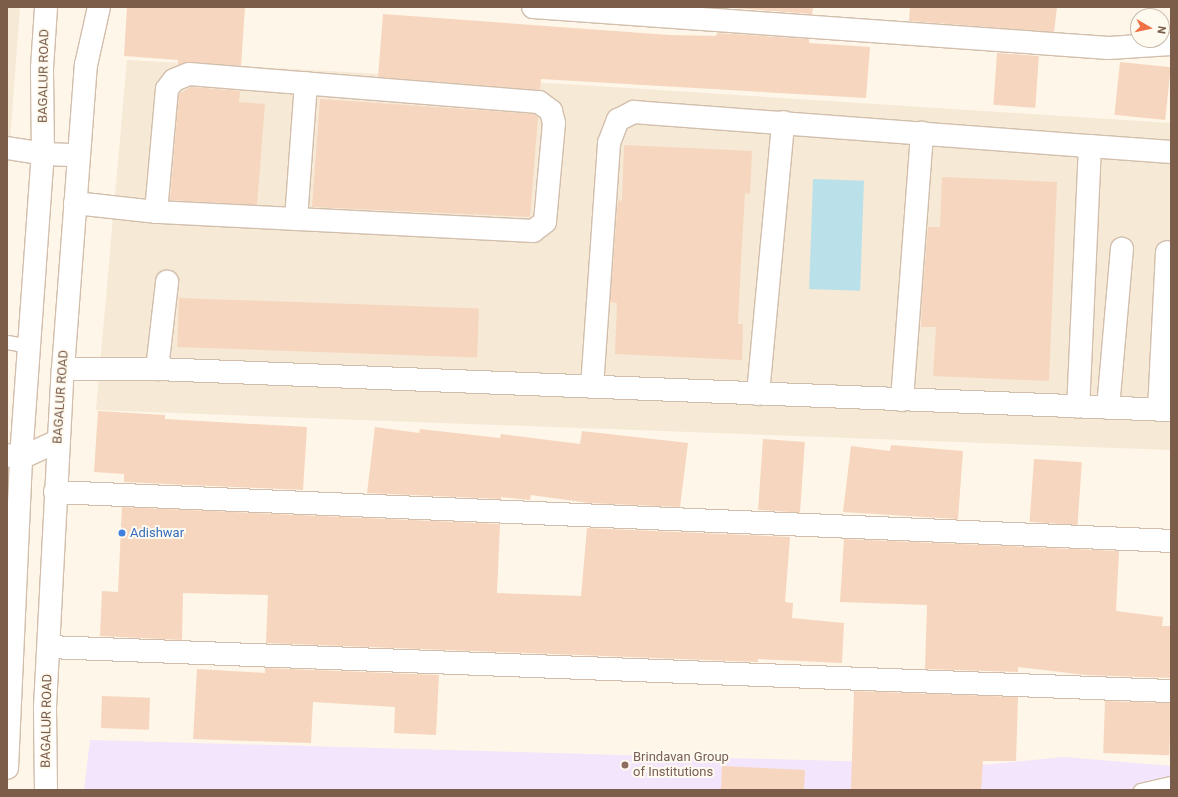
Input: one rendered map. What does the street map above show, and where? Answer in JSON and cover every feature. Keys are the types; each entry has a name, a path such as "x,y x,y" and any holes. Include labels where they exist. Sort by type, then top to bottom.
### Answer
{"street":[{"name":"BAGALUR ROAD","path":"7,768 14,456 30,346 43,154 42,68 46,7"},
{"name":"BAGALUR ROAD","path":"46,790 45,707 58,441 78,155 86,66 99,7"},
{"path":"533,7 1109,48 1171,44"},
{"path":"75,203 156,212 533,231 545,222 554,123 551,112 539,102 189,74 174,80 167,89 156,212"},
{"path":"296,219 306,83"},
{"path":"592,387 610,143 618,120 634,112 1171,152"},
{"path":"758,394 783,122"},
{"path":"902,400 922,133"},
{"path":"1078,407 1090,146"},
{"path":"7,148 43,154 78,155"},
{"path":"1108,408 1122,249"},
{"path":"63,369 157,369 1165,410 1167,252"},
{"path":"157,369 167,282"},
{"path":"14,456 58,441"},
{"path":"55,492 1171,541"},
{"path":"48,647 1171,690"}],"lane":[{"path":"7,342 30,346"},
{"path":"1140,790 1171,783"}],"shaded area":[{"path":"7,7 20,7 7,181"},
{"path":"127,60 565,84 1171,123 1171,450 96,410"},
{"name":"Brindavan Group of Institutions","path":"90,740 981,765 1064,757 1171,766 1171,790 84,790"}],"water":[{"path":"813,179 864,181 860,291 809,289"}],"building":[{"path":"127,7 245,7 241,66 190,62 178,65 178,60 124,56"},
{"path":"721,7 813,7 812,14"},
{"path":"910,7 1057,7 1054,32 909,21"},
{"path":"383,14 669,35 716,36 717,33 809,39 809,43 870,47 866,98 541,79 540,90 378,77"},
{"path":"997,53 1039,56 1035,108 993,105"},
{"path":"1120,62 1171,67 1165,120 1114,115"},
{"path":"191,87 240,91 239,102 265,104 257,205 170,200 179,94"},
{"path":"320,99 534,114 538,117 530,217 312,207"},
{"path":"624,145 752,151 750,194 745,193 741,261 738,324 743,324 742,360 615,354 617,303 610,302 618,200 622,201"},
{"path":"942,177 1057,182 1049,381 933,376 936,327 921,327 922,301 928,227 940,227"},
{"path":"179,298 479,308 477,357 177,347"},
{"path":"98,411 165,415 165,419 307,427 303,490 124,482 124,474 94,472"},
{"path":"375,427 419,433 420,429 500,438 501,434 580,444 582,431 688,443 680,507 589,503 531,495 530,500 501,497 501,499 367,493"},
{"path":"763,439 805,442 800,513 758,510"},
{"path":"891,445 963,451 958,519 843,512 851,446 890,451"},
{"path":"1034,459 1082,462 1077,525 1030,522"},
{"path":"122,507 500,524 497,593 581,596 587,528 790,537 785,602 793,603 792,618 844,623 842,663 758,659 758,662 266,643 268,595 183,593 182,640 100,636 102,591 118,592"},
{"path":"844,539 1119,551 1116,611 1163,617 1162,626 1171,626 1171,678 1086,675 1018,667 1018,672 925,669 927,605 840,602"},
{"path":"265,668 439,675 436,735 394,733 395,707 313,702 311,743 193,739 197,669 265,673"},
{"path":"854,691 1018,697 1016,761 983,761 981,790 851,790"},
{"path":"102,696 150,698 149,730 101,728"},
{"path":"1105,701 1171,703 1169,755 1103,753"},
{"path":"722,766 805,770 804,790 721,790"}],"place":[{"name":"Adishwar","path":"122,533"},
{"name":"Brindavan Group of Institutions","path":"625,765"}]}
